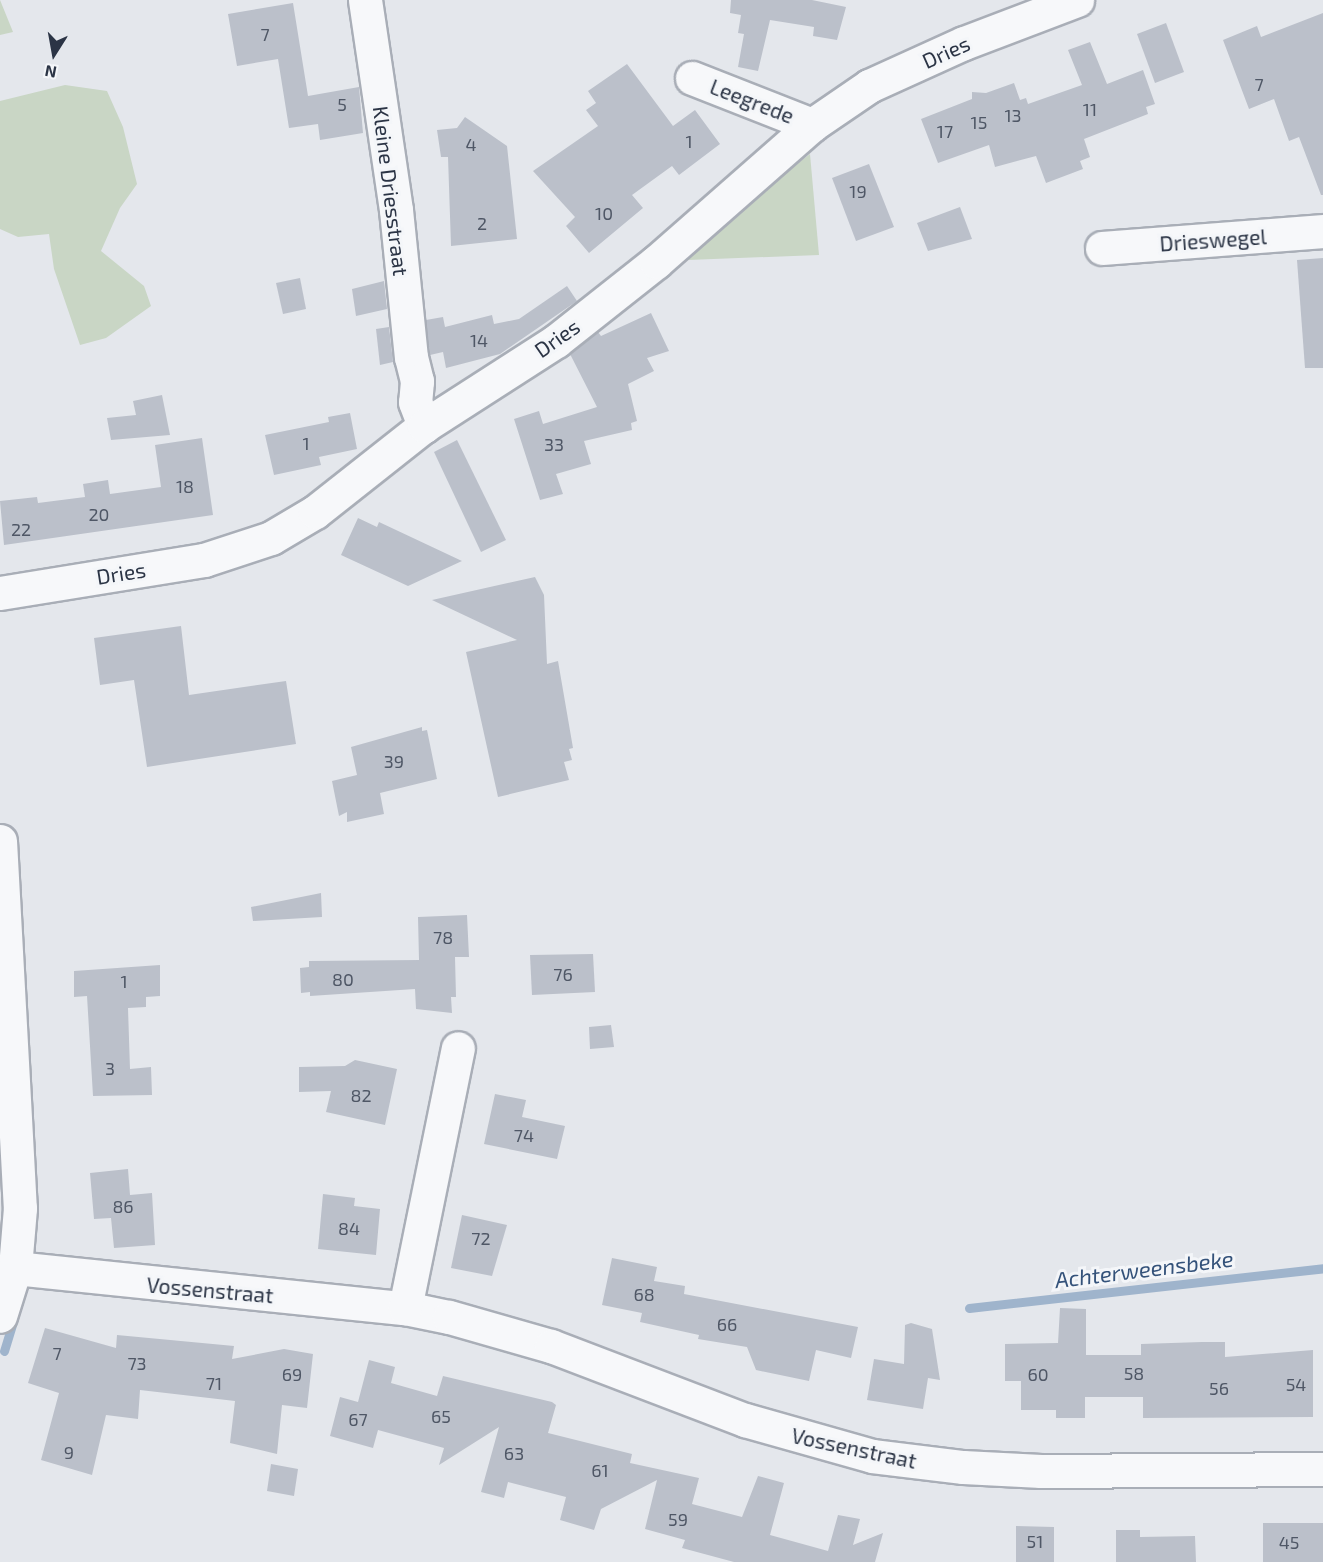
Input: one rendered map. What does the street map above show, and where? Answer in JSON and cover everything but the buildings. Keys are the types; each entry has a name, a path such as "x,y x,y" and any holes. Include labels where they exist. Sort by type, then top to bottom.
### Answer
{"street":[{"name":"Kleine Driesstraat","path":"365,0 396,210 411,357 417,381 415,402 424,426"},
{"name":"Dries","path":"0,593 204,560 271,538 315,512 424,426 574,326 656,262 812,125 869,86 964,43 1077,0"},
{"name":"Leegrede","path":"692,78 812,125"},
{"name":"Drieswegel","path":"1102,248 1323,231"},
{"path":"417,381 458,403"},
{"path":"0,841 19,1195 15,1268 0,1316"},
{"path":"405,1308 458,1047"},
{"name":"Vossenstraat","path":"15,1268 405,1308 551,1346 745,1420 872,1456 963,1467 1041,1471 1323,1469"}],"green space":[{"path":"0,0 13,32 0,35"},
{"path":"65,85 107,91 123,127 137,184 120,208 101,251 144,286 151,306 106,338 80,345 54,269 49,234 18,237 0,229 0,101"},
{"path":"810,154 819,255 688,260 685,253 696,241"}],"waterway":[{"name":"Achterweensbeke","path":"969,1308 1323,1268"},
{"path":"4,1351 14,1318"}]}
